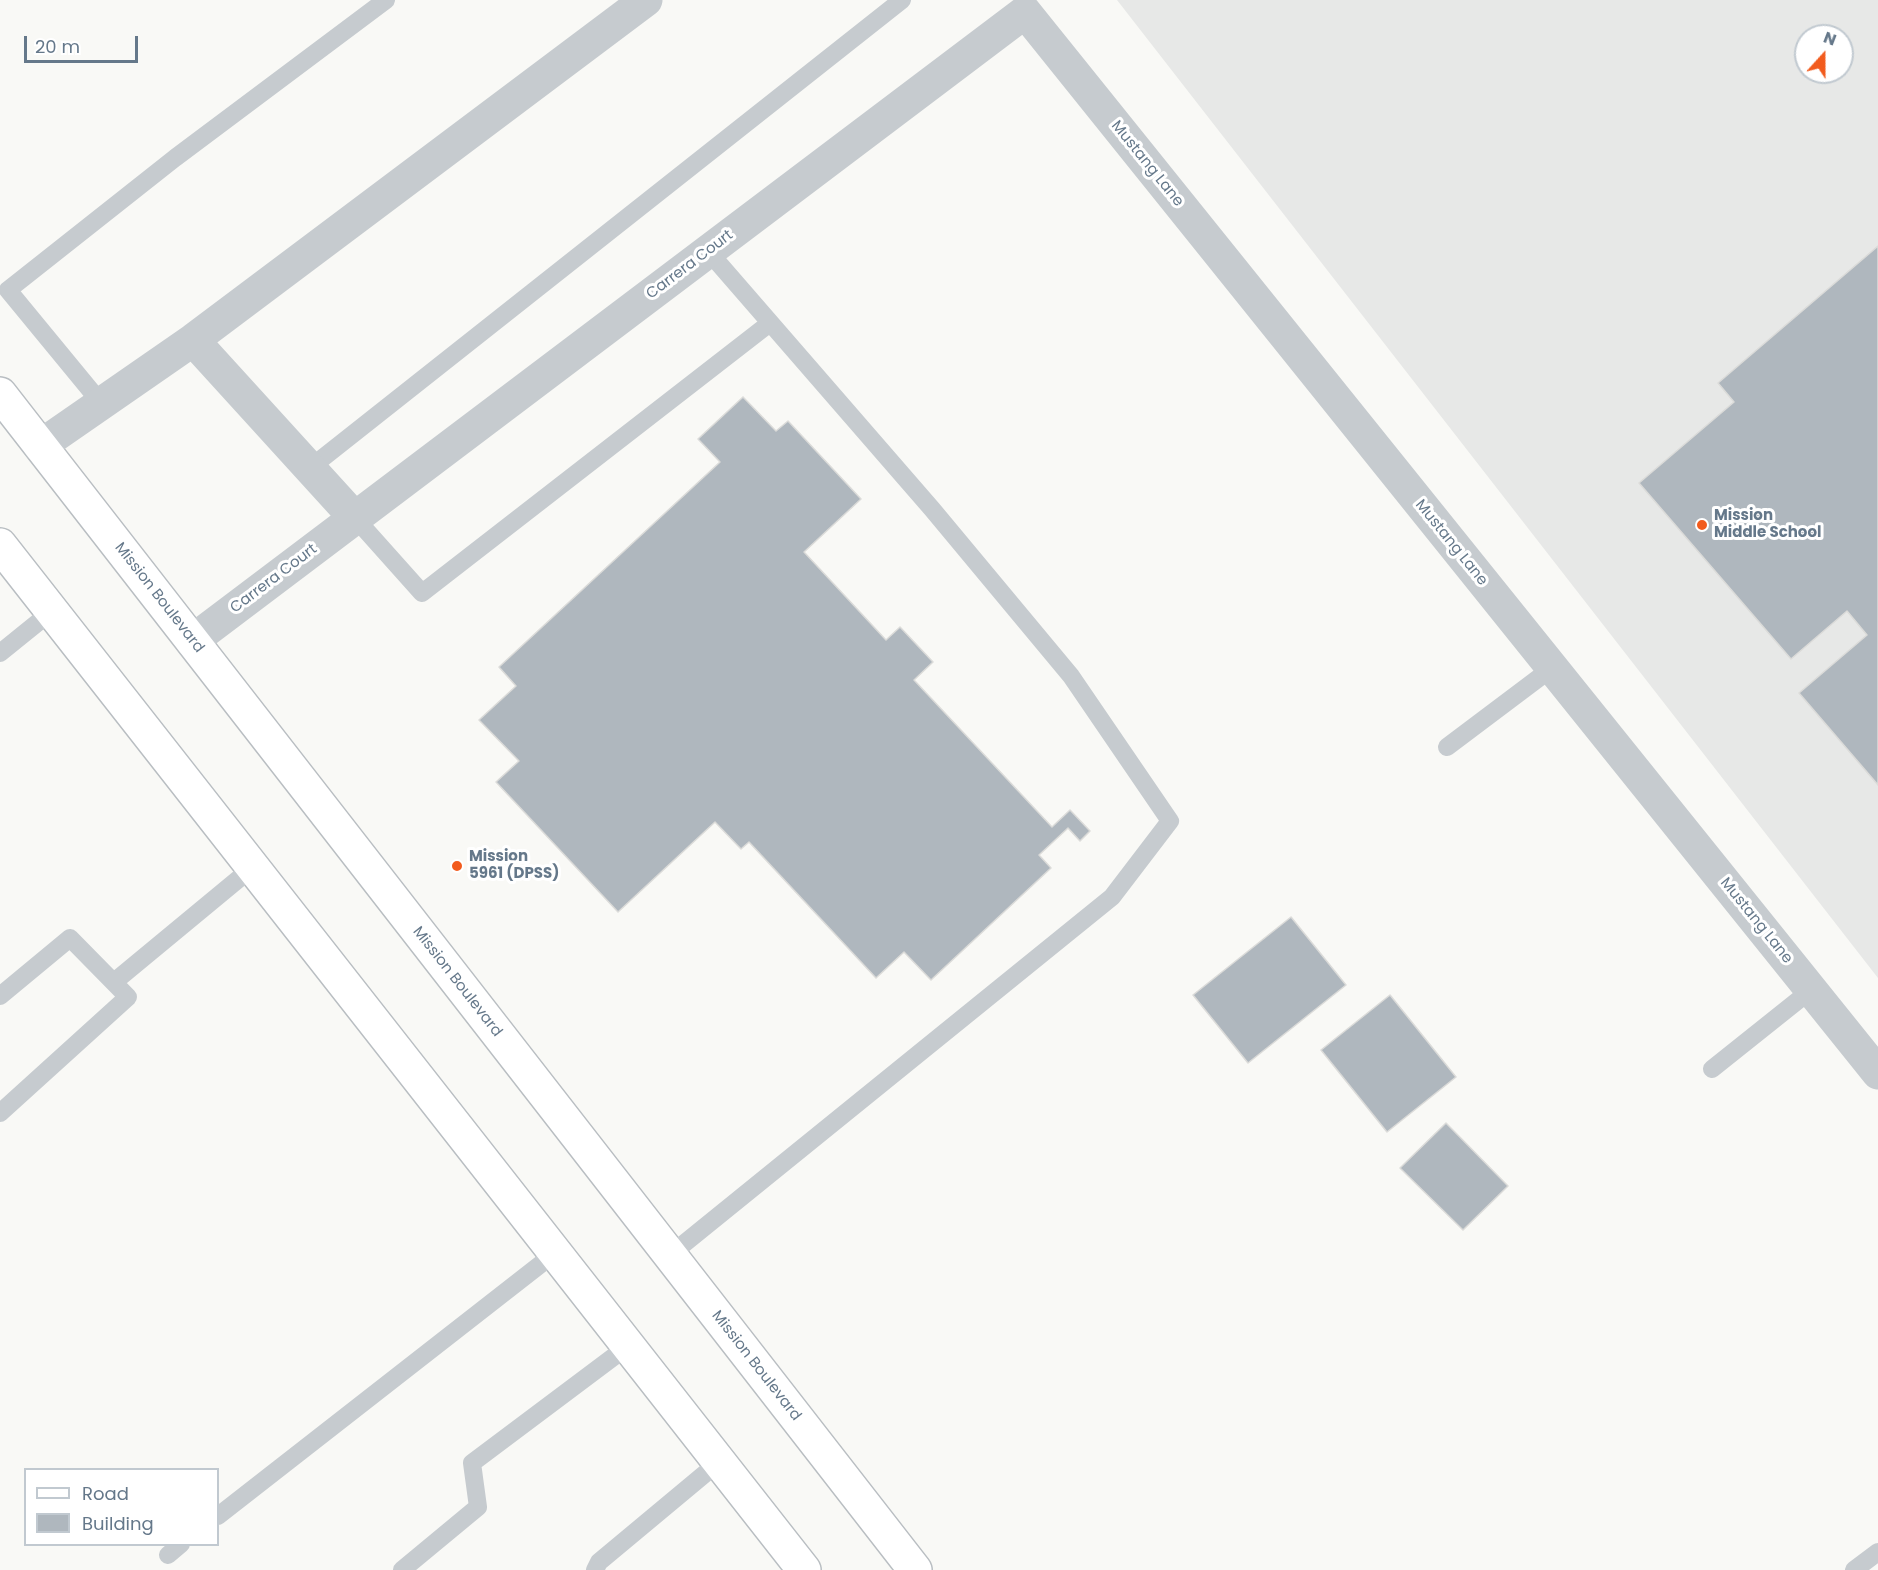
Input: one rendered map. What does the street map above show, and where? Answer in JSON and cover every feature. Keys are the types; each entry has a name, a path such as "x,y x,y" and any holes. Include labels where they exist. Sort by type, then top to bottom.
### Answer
{"main road":[{"name":"Mission Boulevard","path":"0,394 915,1570"},
{"path":"0,544 804,1570"}],"street":[{"path":"40,446 193,340 646,0"},
{"name":"Carrera Court","path":"192,641 1025,12"},
{"name":"Mustang Lane","path":"1025,12 1878,1073"},
{"path":"193,340 355,518"}],"lane":[{"path":"101,404 9,290 175,158 386,0"},
{"path":"310,468 902,0"},
{"path":"670,1255 1112,897 1170,822 1071,676 932,509 708,252"},
{"path":"355,518 422,593 770,323"},
{"path":"0,653 52,611"},
{"path":"1447,747 1552,668"},
{"path":"114,982 253,867"},
{"path":"0,996 70,938 128,997 0,1113"},
{"path":"1712,1069 1811,990"},
{"path":"219,1515 555,1253"},
{"path":"402,1570 478,1507 472,1463 628,1346"},
{"path":"595,1570 599,1562 719,1462"},
{"path":"1854,1570 1878,1552"}],"shaded area":[{"name":"Mission Middle School","path":"1117,0 1878,0 1878,978"}],"building":[{"path":"1878,246 1878,785 1799,693 1867,635 1847,611 1791,659 1639,483 1734,402 1718,383"},
{"path":"743,397 776,431 788,421 861,499 804,552 886,640 900,627 933,662 914,680 1052,827 1070,810 1090,831 1080,841 1068,828 1039,855 1051,868 931,980 904,952 876,978 749,842 741,849 715,822 618,912 496,782 519,761 479,720 516,686 499,667 720,462 698,439"},
{"path":"1291,917 1346,985 1248,1063 1193,995"},
{"path":"1390,995 1456,1077 1387,1132 1321,1050"},
{"path":"1446,1123 1508,1186 1463,1230 1400,1168"}],"place":[{"name":"Mission Middle School","path":"1702,525"},
{"name":"Mission 5961 (DPSS)","path":"457,866"}]}
